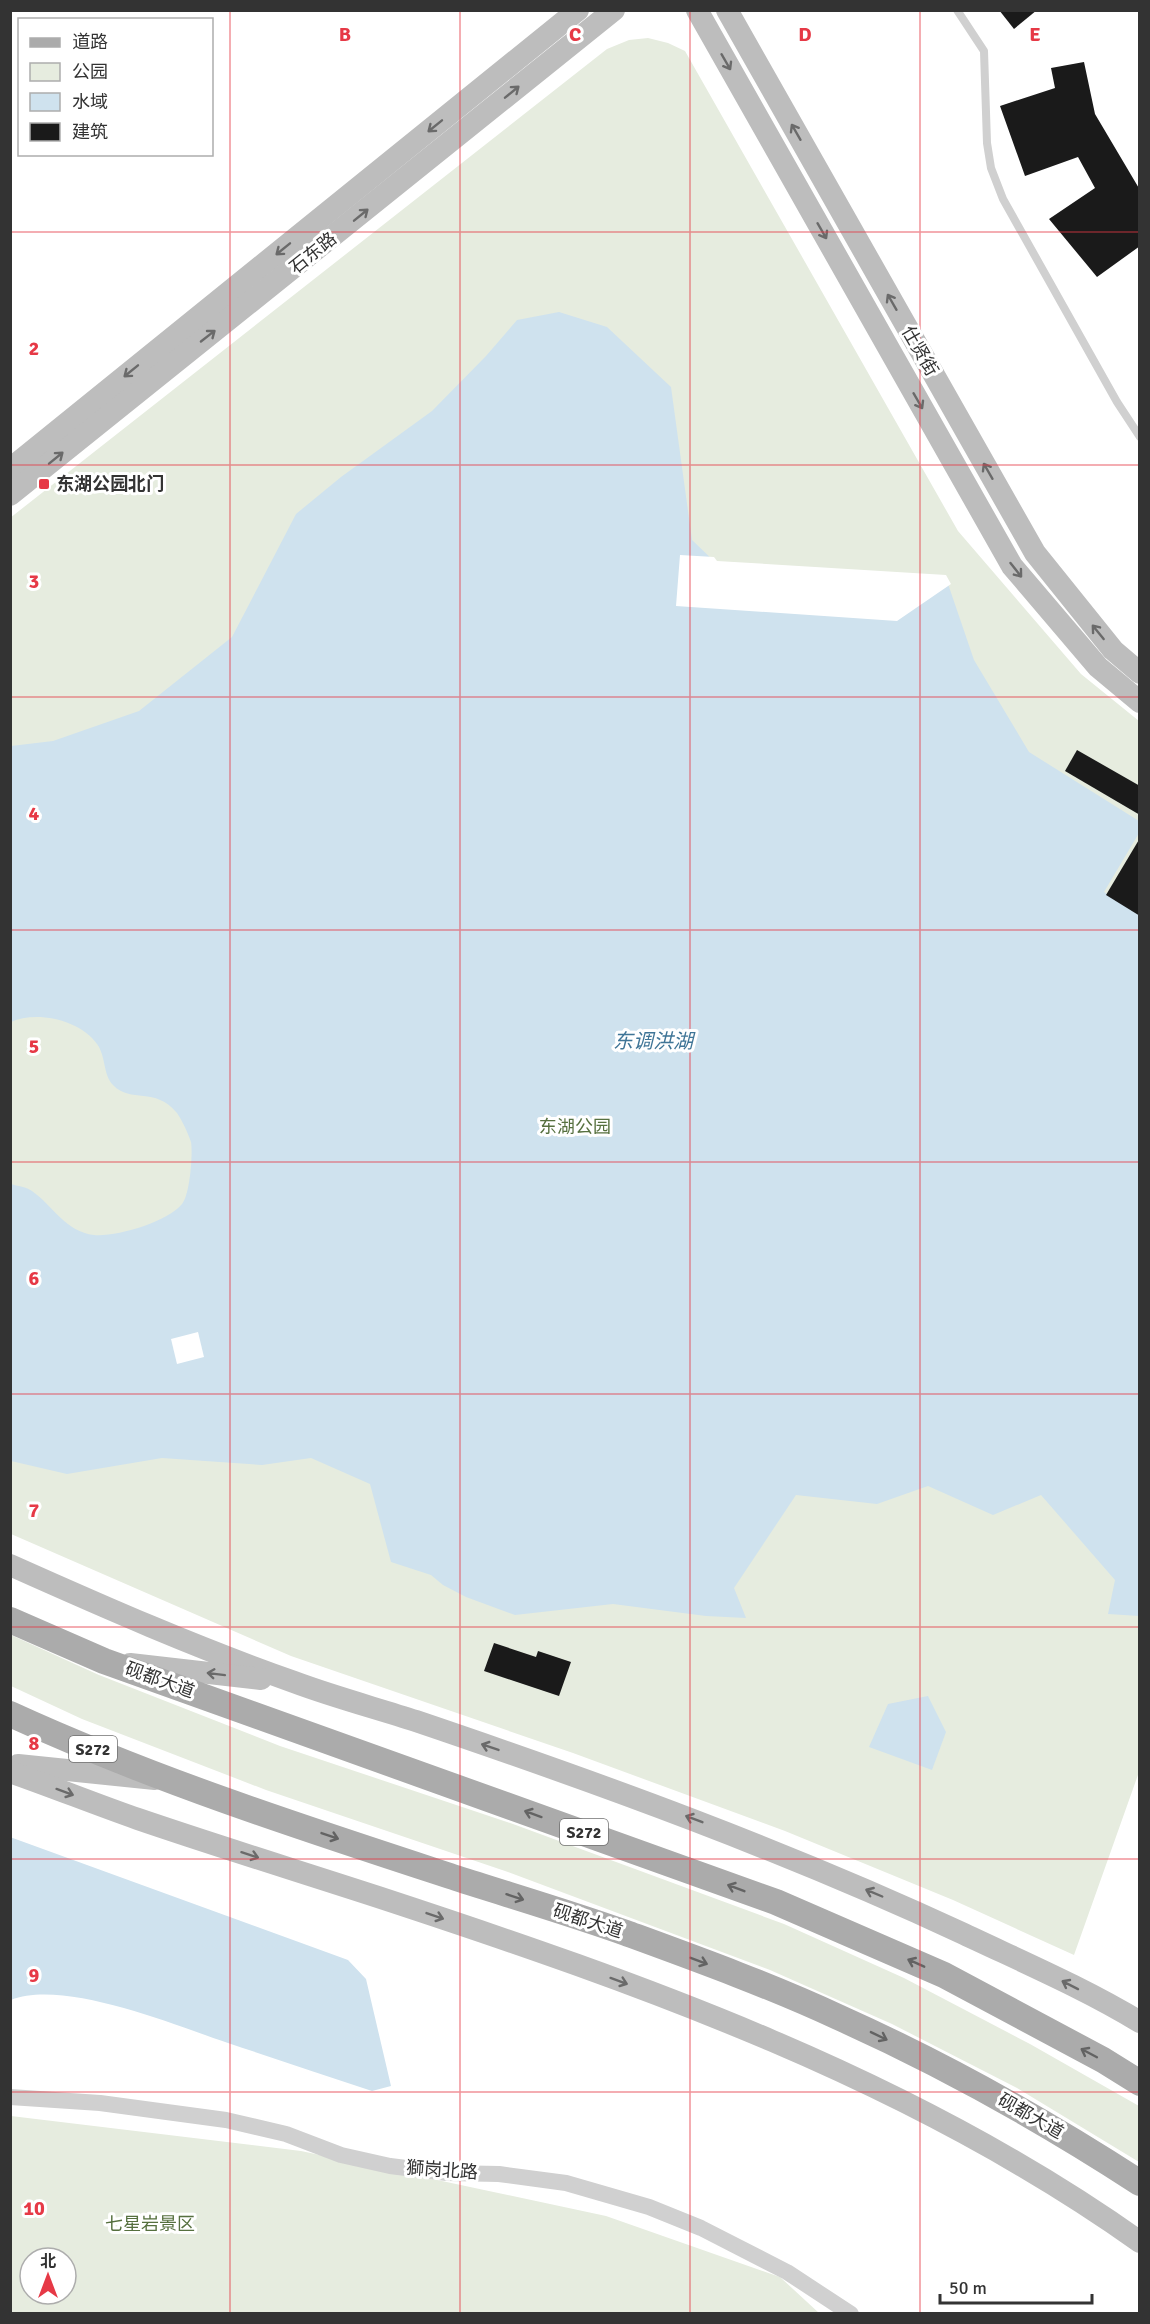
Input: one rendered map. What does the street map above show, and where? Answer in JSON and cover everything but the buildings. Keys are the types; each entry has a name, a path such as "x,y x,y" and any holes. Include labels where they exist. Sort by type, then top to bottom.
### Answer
{"main road":[{"name":"砚都大道","path":"10,1620 104,1661 776,1902 944,1975 1103,2060 1140,2083"},
{"name":"砚都大道","path":"10,1714 51,1733 176,1781 328,1836 623,1932 837,2016 999,2098 1081,2145 1140,2183"}],"street":[{"name":"石东路","path":"10,469 578,10"},
{"name":"石东路","path":"10,495 614,10"},
{"path":"697,10 1012,566 1098,667 1140,702"},
{"name":"仕贤街","path":"727,10 1035,553 1113,650 1140,673"},
{"path":"10,1565 153,1628 295,1683 415,1721 627,1795 796,1859 887,1898 1043,1971 1140,2022"},
{"path":"104,1661 295,1683"},
{"path":"10,1765 176,1781"},
{"path":"10,1772 139,1819 543,1953 651,1992 804,2054 965,2132 1040,2176 1140,2242"},
{"name":"獅岗北路","path":"10,2097 100,2103 226,2120 286,2134 341,2155 390,2166 447,2173 499,2174 566,2183 649,2207 700,2228 787,2272 851,2313"}],"lane":[{"path":"957,10 984,51 987,143 992,168 1003,199 1117,402 1140,437"}],"green space":[{"name":"东调洪湖","path":"648,38 668,43 685,51 958,531 1081,674 1139,721 1139,1772 1074,1955 953,1900 785,1831 573,1753 291,1656 11,1534 10,518 607,49 629,40"},
{"path":"11,1635 99,1675 280,1746 513,1824 784,1924 904,1978 1030,2044 1139,2106 1139,2162 1017,2088 892,2024 770,1970 505,1871 266,1790 82,1719 11,1686"},
{"name":"七星岩景区","path":"11,2116 301,2151 606,2216 780,2277 819,2313 11,2314"}],"water":[{"name":"东调洪湖","path":"559,312 607,327 671,387 692,540 716,563 946,578 974,660 1029,752 1139,821 1139,833 1104,892 1139,914 1139,1616 1108,1614 1115,1580 1041,1495 993,1515 928,1486 877,1504 796,1495 734,1588 746,1618 706,1616 613,1604 515,1615 466,1597 443,1585 431,1575 391,1562 370,1484 311,1458 262,1465 162,1458 67,1474 11,1461 11,1184 32,1191 75,1229 94,1235 115,1234 154,1222 175,1211 182,1204 189,1183 192,1155 191,1142 177,1113 160,1100 128,1094 113,1085 100,1049 90,1036 69,1023 45,1017 11,1022 11,746 53,741 139,711 232,637 296,514 341,477 432,411 486,356 517,320"},
{"path":"928,1696 946,1732 932,1770 869,1747 888,1704"},
{"path":"10,1837 348,1960 366,1979 391,2086 372,2091 150,2016 89,2000 60,1995 33,1995 11,2000"}],"pier":[{"path":"680,555 714,557 717,561 946,575 951,584 897,621 676,606"},
{"path":"198,1332 204,1357 177,1364 171,1339"}],"place":[{"name":"东湖公园北门","path":"44,484"}],"park label":[{"name":"东湖公园","path":"575,1127"}]}
